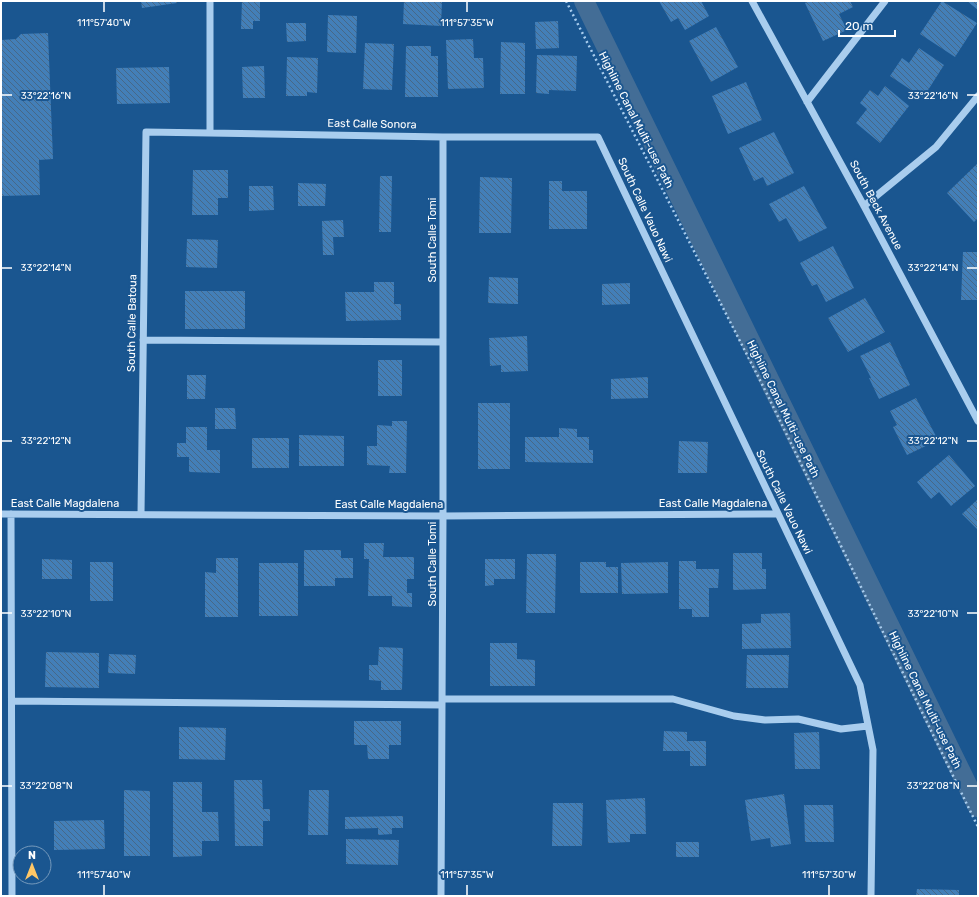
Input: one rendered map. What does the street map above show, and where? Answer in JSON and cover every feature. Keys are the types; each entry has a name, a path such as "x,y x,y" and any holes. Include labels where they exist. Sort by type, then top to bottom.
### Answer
{"street":[{"path":"210,1 210,132"},
{"name":"South Beck Avenue","path":"752,1 864,206 978,421"},
{"path":"807,102 885,1"},
{"path":"864,206 936,147 978,96"},
{"name":"East Calle Sonora","path":"146,132 443,137 598,137"},
{"name":"South Calle Batoua","path":"141,514 146,132"},
{"name":"South Calle Tomi","path":"441,896 443,137"},
{"name":"South Calle Vauo Nawi","path":"598,137 860,685 873,750 871,896"},
{"path":"143,340 443,342"},
{"name":"East Calle Magdalena","path":"1,514 443,516 777,514"},
{"path":"11,514 12,896"},
{"path":"12,701 442,702 673,699 734,716 765,720 798,719 841,729 868,726"}],"path":[{"name":"Highline Canal Multi-use Path","path":"566,1 765,390 978,827"}],"building":[{"path":"141,1 177,1 177,3 142,8"},
{"path":"242,1 260,1 260,21 253,21 253,29 241,29"},
{"path":"404,1 442,1 441,26 403,24"},
{"path":"659,1 701,1 709,16 685,30 678,18 671,22"},
{"path":"809,1 850,1 853,7 839,14 847,30 823,41 805,3"},
{"path":"942,1 977,23 955,57 920,34"},
{"path":"967,1 978,1 978,10"},
{"path":"328,15 357,16 356,53 327,52"},
{"path":"558,21 559,48 536,49 535,22"},
{"path":"286,23 306,23 306,41 287,42"},
{"path":"716,27 738,67 711,82 689,41"},
{"path":"48,33 53,159 39,160 40,195 2,196 1,40 16,39 21,34"},
{"path":"473,39 474,58 483,58 484,88 448,89 446,40"},
{"path":"501,42 525,43 525,94 500,94"},
{"path":"365,43 394,44 392,90 363,89"},
{"path":"406,46 431,46 431,56 438,56 438,97 405,97"},
{"path":"919,48 944,65 923,98 890,76 902,58 909,63"},
{"path":"537,55 577,56 576,91 549,90 549,94 536,93"},
{"path":"287,57 318,58 317,93 307,92 307,96 286,96"},
{"path":"264,66 265,98 243,98 242,67"},
{"path":"169,67 170,103 117,104 116,68"},
{"path":"746,82 762,120 728,134 712,96"},
{"path":"885,86 909,106 880,143 856,123 867,109 860,103 870,90 878,96"},
{"path":"774,132 794,173 767,186 763,177 754,181 739,148"},
{"path":"978,163 978,218 974,222 947,193"},
{"path":"193,170 228,170 228,198 218,198 218,215 192,215"},
{"path":"380,176 392,176 391,232 379,232"},
{"path":"480,177 512,178 511,233 479,233"},
{"path":"549,181 562,181 562,191 587,191 587,229 549,229"},
{"path":"298,183 326,184 325,206 298,206"},
{"path":"249,186 273,186 274,210 249,211"},
{"path":"804,186 827,228 799,242 786,218 779,222 769,204"},
{"path":"343,220 344,237 333,237 334,255 323,255 322,221"},
{"path":"187,239 218,240 217,268 186,267"},
{"path":"833,246 854,288 826,302 817,284 812,286 800,263"},
{"path":"963,252 978,252 978,300 961,300"},
{"path":"489,277 518,278 518,304 488,303"},
{"path":"374,282 394,282 394,304 401,304 401,320 346,321 345,292 374,292"},
{"path":"630,283 630,304 602,305 602,284"},
{"path":"185,291 245,291 245,329 185,329"},
{"path":"865,298 885,332 848,352 828,318"},
{"path":"527,336 528,371 501,372 501,365 490,366 489,338"},
{"path":"890,342 910,385 879,399 860,356"},
{"path":"378,360 402,360 402,396 378,396"},
{"path":"187,375 206,375 205,399 187,399"},
{"path":"648,377 648,398 611,399 611,379"},
{"path":"916,398 938,440 907,455 893,427 897,425 890,411"},
{"path":"478,403 510,403 510,469 478,469"},
{"path":"215,408 235,408 236,429 215,429"},
{"path":"392,421 407,421 406,473 389,473 390,466 367,465 367,446 377,446 377,425 392,426"},
{"path":"186,427 207,427 207,450 220,450 220,473 189,472 189,457 177,457 177,443 186,443"},
{"path":"559,428 577,429 577,437 589,437 589,450 593,450 593,463 525,462 525,437 559,437"},
{"path":"299,435 344,436 344,466 299,466"},
{"path":"252,438 289,438 289,468 252,468"},
{"path":"679,441 708,442 707,473 678,473"},
{"path":"949,455 975,486 951,506 939,492 931,499 917,482"},
{"path":"978,499 978,530 962,514"},
{"path":"364,543 384,543 383,557 414,557 414,579 407,579 407,593 412,593 412,607 392,606 392,596 368,596 369,559 364,559"},
{"path":"304,550 341,550 341,558 353,558 353,578 335,578 335,586 304,586"},
{"path":"733,553 762,553 762,569 766,569 766,589 733,590"},
{"path":"527,554 556,554 555,613 526,613"},
{"path":"216,558 238,558 238,617 205,617 205,572 216,573"},
{"path":"42,559 72,560 72,579 42,579"},
{"path":"485,559 515,559 515,579 494,579 494,585 485,586"},
{"path":"679,561 696,561 696,569 719,569 718,588 709,588 709,617 692,617 692,609 679,609"},
{"path":"90,562 113,562 113,601 90,601"},
{"path":"580,562 606,562 606,567 618,567 618,593 580,593"},
{"path":"668,562 668,593 622,594 621,563"},
{"path":"259,563 298,563 298,616 259,616"},
{"path":"790,613 791,648 742,649 742,624 761,623 761,614"},
{"path":"490,643 517,643 517,659 535,660 535,686 490,686"},
{"path":"379,647 403,648 402,690 381,690 381,681 369,680 369,665 378,665"},
{"path":"46,652 99,653 99,688 45,687"},
{"path":"109,654 136,655 135,674 108,673"},
{"path":"747,655 789,655 788,688 746,688"},
{"path":"354,721 401,721 401,745 389,745 389,759 368,759 367,745 354,745"},
{"path":"179,727 226,728 225,760 179,759"},
{"path":"664,731 687,732 687,741 706,741 706,766 690,766 690,751 663,751"},
{"path":"819,732 820,769 795,769 794,733"},
{"path":"234,780 262,780 263,809 270,809 270,821 263,821 263,846 235,846"},
{"path":"173,782 202,782 202,812 218,812 219,841 202,841 202,856 173,857"},
{"path":"124,790 150,791 150,856 124,856"},
{"path":"309,790 329,790 328,835 308,835"},
{"path":"784,794 791,844 771,847 770,838 751,841 745,800"},
{"path":"645,798 646,834 630,834 630,842 608,843 606,800"},
{"path":"553,803 583,803 582,846 552,846"},
{"path":"804,805 833,805 834,842 805,842"},
{"path":"403,816 403,828 392,828 392,834 378,835 378,828 345,829 345,817"},
{"path":"104,820 105,849 54,850 54,821"},
{"path":"346,839 399,840 398,865 346,864"},
{"path":"676,842 699,842 699,857 676,857"},
{"path":"917,889 959,890 959,896 916,896"}],"waterway":[{"path":"584,1 978,807"}]}
